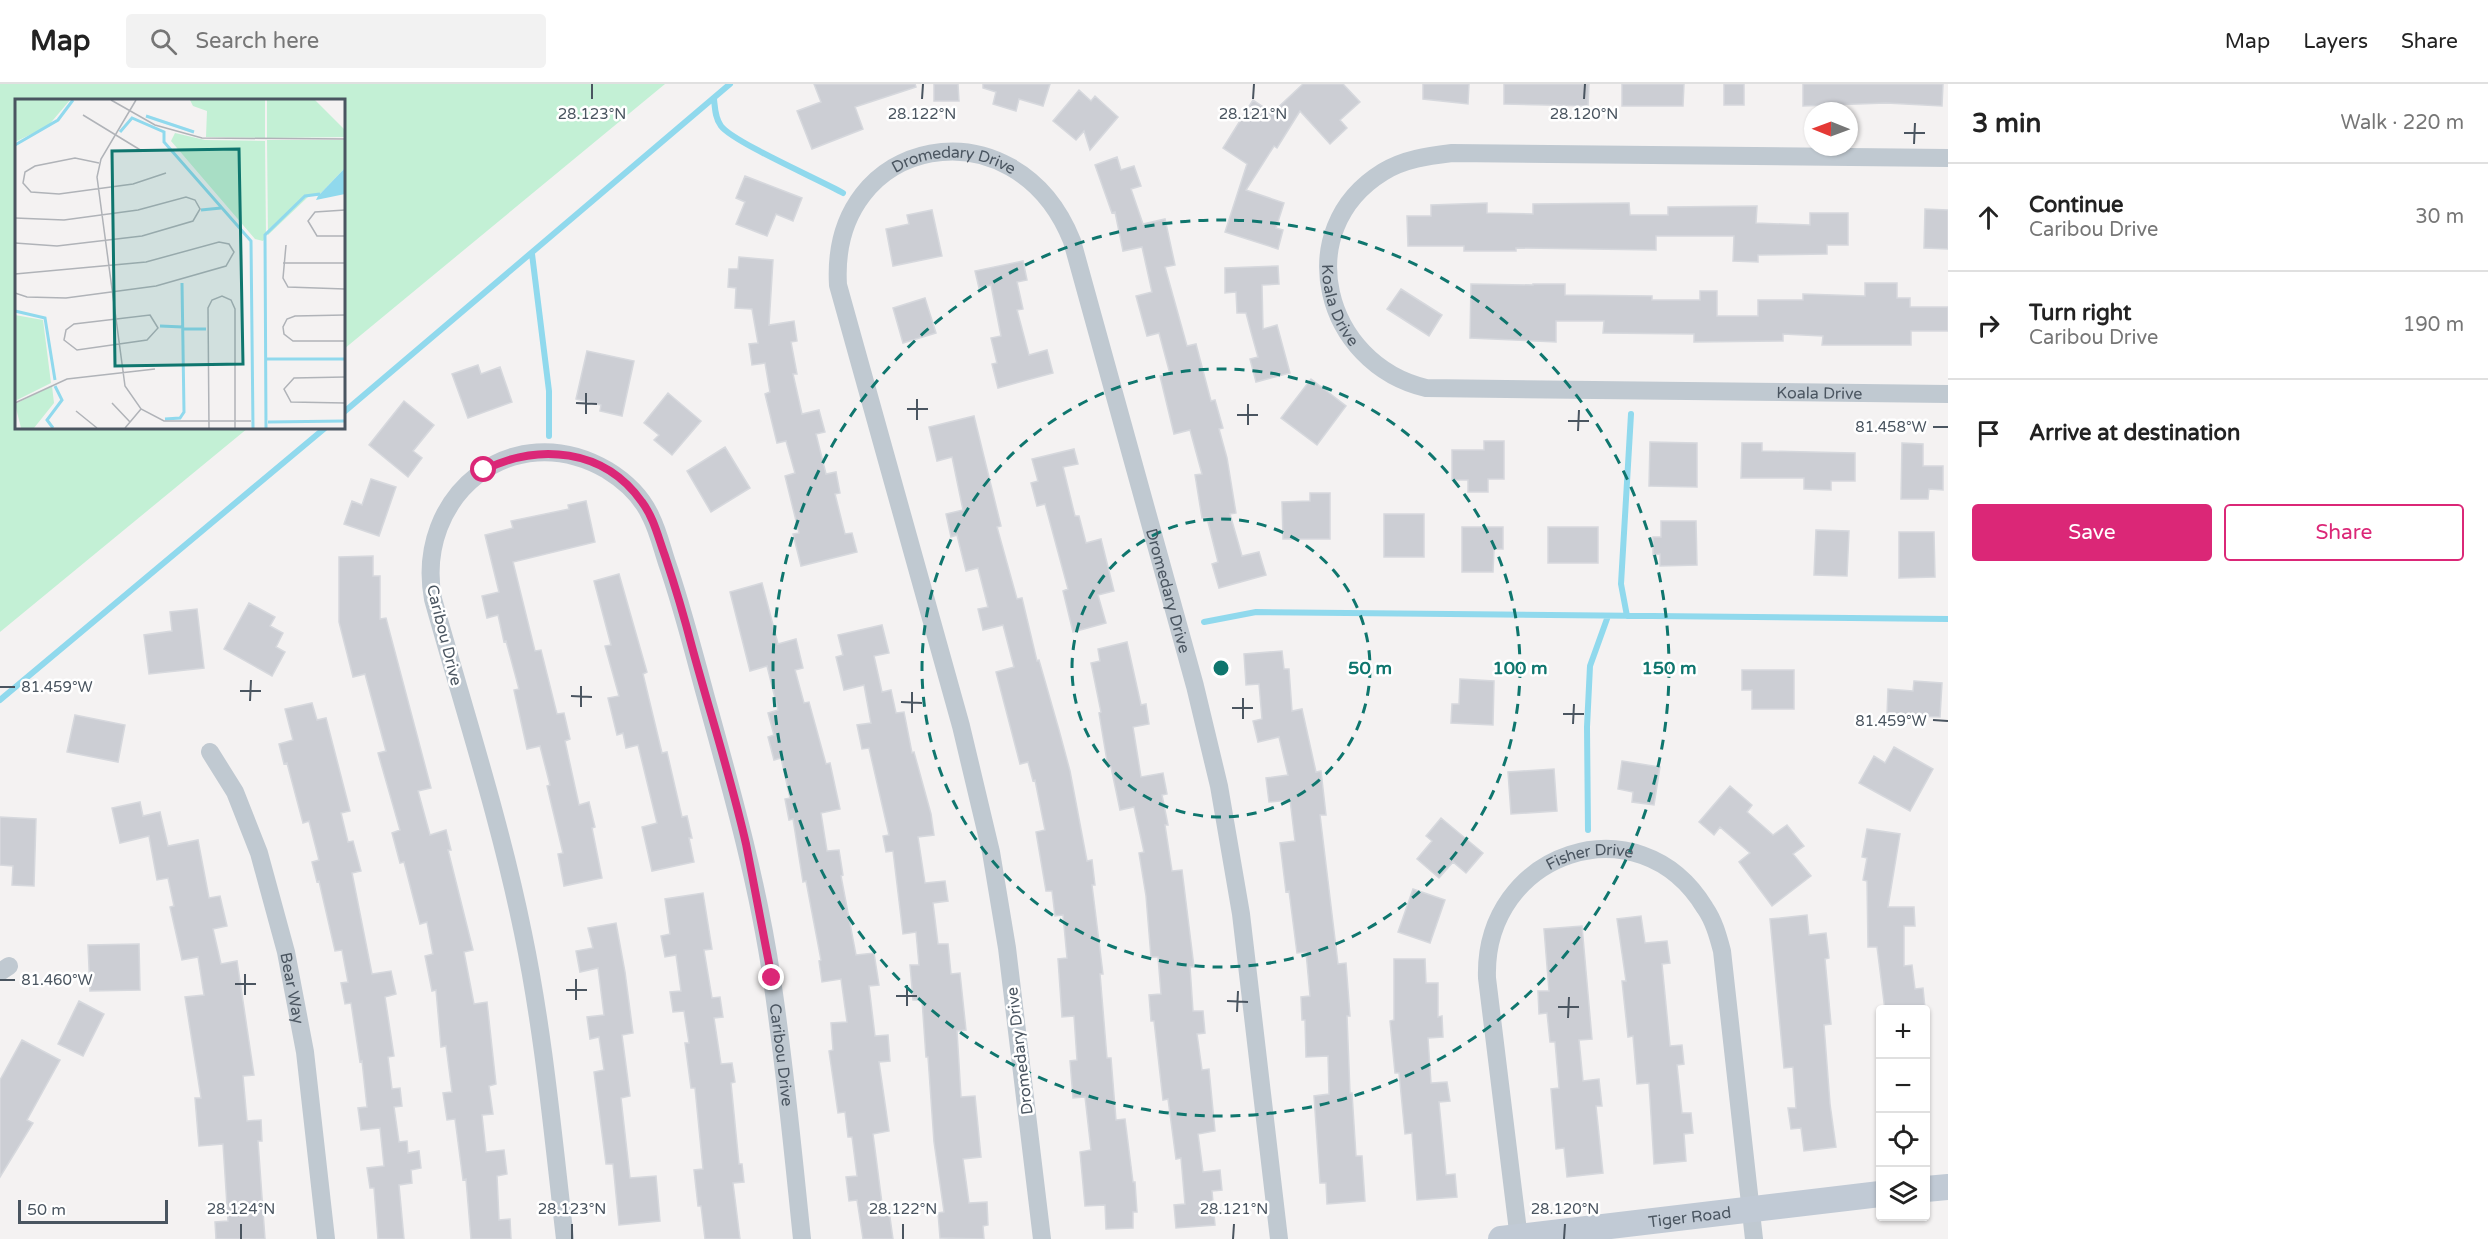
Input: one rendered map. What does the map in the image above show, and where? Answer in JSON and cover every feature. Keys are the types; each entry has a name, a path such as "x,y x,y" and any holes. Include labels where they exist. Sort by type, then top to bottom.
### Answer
{"street":[{"name":"Dromedary Drive","path":"1042,1239 1007,948 991,852 962,726 913,559 838,285 838,252 841,236 847,220 865,192 890,170 915,158 938,152 961,151 984,155 1024,175 1040,188 1053,204 1072,241 1196,686 1219,786 1241,914 1279,1239"},
{"name":"Koala Drive","path":"1948,158 1452,153 1423,157 1382,172 1354,198 1335,231 1328,268 1334,305 1355,346 1387,374 1426,388 1948,394"},
{"name":"Caribou Drive","path":"565,1239 538,1014 523,932 504,852 433,599 430,570 432,548 438,527 461,489 484,470 501,461 539,453 578,457 596,464 628,486 642,501 652,517 670,570 684,614 750,865 772,978 802,1239"},
{"name":"Bear Way","path":"210,752 235,792 260,853 286,952 305,1052 326,1239"},
{"name":"Fisher Drive","path":"1513,1238 1487,978 1488,950 1502,909 1519,886 1540,868 1564,856 1587,850 1611,849 1656,862 1676,875 1693,890 1706,908 1716,929 1722,951 1754,1239"},
{"path":"1930,1189 1948,1187"},
{"name":"Tiger Road","path":"1513,1238 1876,1195"}],"green space":[{"path":"0,84 665,84 345,348 345,99 15,99 15,429 247,429 0,632"}],"building":[{"path":"814,84 915,84 916,87 855,107 863,129 812,149 797,111 821,102"},
{"path":"934,84 958,84 959,101 934,101"},
{"path":"983,84 1050,84 1043,106 1019,99 1016,111 993,104 996,92 983,88"},
{"path":"1303,84 1343,84 1360,102 1340,120 1347,128 1330,144 1300,111 1277,148 1274,146 1246,190 1284,203 1276,228 1283,230 1278,249 1225,232 1247,164 1223,148 1253,100 1272,113"},
{"path":"1423,84 1469,84 1468,104 1423,99"},
{"path":"1504,84 1589,84 1588,106 1504,104"},
{"path":"1622,84 1684,84 1683,106 1622,106"},
{"path":"1724,84 1744,84 1744,105 1724,105"},
{"path":"1803,84 1943,84 1942,106 1804,102 1803,106"},
{"path":"1079,90 1091,101 1095,96 1118,117 1090,150 1084,131 1076,140 1053,121"},
{"path":"1117,157 1121,170 1134,166 1141,186 1131,189 1143,224 1165,219 1175,265 1165,267 1187,346 1196,344 1211,401 1215,400 1223,428 1219,429 1227,458 1236,513 1230,514 1242,556 1259,552 1266,575 1219,588 1212,564 1218,562 1207,518 1202,518 1195,475 1202,474 1190,430 1174,434 1160,376 1170,374 1159,333 1147,336 1136,296 1152,292 1142,247 1123,251 1115,212 1112,213 1095,165"},
{"path":"745,176 802,198 793,221 776,214 767,236 736,224 745,202 736,198"},
{"path":"1487,203 1487,213 1533,214 1533,204 1629,203 1630,215 1668,215 1668,207 1757,206 1756,223 1810,225 1810,213 1848,213 1848,245 1827,245 1827,254 1758,255 1758,262 1733,261 1734,236 1656,236 1656,250 1516,248 1516,251 1464,251 1464,246 1408,246 1407,216 1431,216 1431,205"},
{"path":"1925,209 1948,210 1948,249 1924,248"},
{"path":"932,210 942,256 893,266 886,229 909,224 907,215"},
{"path":"739,257 773,260 769,325 794,321 797,341 791,342 797,374 793,374 802,414 819,410 825,432 816,434 826,474 836,472 840,493 835,494 845,534 852,533 857,552 801,566 793,534 799,533 785,476 795,473 786,441 777,443 765,394 770,392 765,363 752,365 749,344 758,343 752,309 735,308 736,288 728,287 729,269 738,269"},
{"path":"1023,261 1027,280 1017,282 1023,309 1017,310 1029,355 1047,350 1053,373 998,388 992,364 997,363 991,338 1001,336 991,285 979,288 975,271"},
{"path":"1278,266 1279,284 1262,285 1263,329 1277,325 1290,373 1256,382 1250,359 1258,357 1246,313 1237,313 1236,292 1225,293 1225,268"},
{"path":"1865,283 1897,283 1897,298 1910,298 1910,307 1948,307 1948,331 1911,331 1911,345 1822,345 1823,336 1783,334 1783,341 1694,342 1694,334 1603,333 1604,321 1556,321 1556,342 1470,338 1471,284 1565,284 1565,295 1652,296 1652,300 1700,300 1700,291 1717,291 1717,316 1758,316 1758,300 1803,300 1803,294 1865,296"},
{"path":"1401,289 1442,315 1429,336 1387,309"},
{"path":"925,298 936,333 903,343 893,308"},
{"path":"587,351 634,361 622,416 600,411 601,405 576,399"},
{"path":"478,365 481,374 500,367 512,402 468,418 452,374"},
{"path":"1311,379 1346,406 1317,445 1281,418"},
{"path":"668,393 701,421 672,455 654,440 659,435 644,423"},
{"path":"404,401 434,425 413,451 422,458 408,477 369,445"},
{"path":"974,416 1001,526 997,527 1017,599 1022,598 1037,661 1039,660 1059,730 1070,771 1087,861 1092,860 1095,885 1092,885 1103,974 1100,974 1107,1058 1111,1058 1116,1120 1125,1119 1133,1182 1135,1182 1137,1212 1133,1212 1133,1228 1106,1229 1105,1205 1085,1206 1080,1152 1091,1150 1085,1097 1073,1098 1070,1061 1077,1060 1074,1016 1062,1017 1058,959 1067,958 1063,915 1055,916 1052,891 1046,891 1036,832 1045,830 1035,780 1033,781 1028,762 1020,764 996,672 1014,667 1003,625 983,630 978,609 988,607 978,568 966,571 957,535 951,537 946,514 963,510 952,457 937,461 929,427"},
{"path":"1484,441 1504,441 1504,479 1488,479 1488,492 1468,492 1468,480 1452,480 1452,450 1484,450"},
{"path":"1650,442 1697,443 1697,487 1649,486"},
{"path":"1742,443 1762,443 1762,451 1855,453 1855,481 1831,481 1831,490 1804,489 1804,478 1741,478"},
{"path":"1902,443 1923,444 1923,466 1943,466 1943,490 1929,489 1928,499 1901,499"},
{"path":"725,447 750,488 711,512 687,471"},
{"path":"1074,449 1078,464 1063,467 1075,516 1079,516 1086,543 1101,539 1114,591 1098,595 1106,623 1073,632 1063,591 1068,589 1045,504 1037,506 1031,483 1038,481 1032,459"},
{"path":"371,479 396,487 379,536 344,524 352,501 362,505"},
{"path":"1310,493 1330,493 1330,539 1283,539 1282,502 1310,501"},
{"path":"586,501 595,542 513,562 535,651 541,650 557,714 564,713 570,739 565,741 579,805 589,802 595,827 592,828 602,878 564,886 558,854 563,853 540,746 527,749 514,690 519,689 506,641 504,642 498,615 487,618 482,596 499,592 485,535 513,528 511,521 569,509 568,505"},
{"path":"1384,514 1424,514 1424,557 1384,557"},
{"path":"1661,521 1696,521 1697,565 1660,566 1660,554 1653,555 1653,537 1661,537"},
{"path":"1462,527 1503,527 1503,549 1494,549 1493,572 1462,572"},
{"path":"1548,527 1598,527 1598,563 1548,563"},
{"path":"1816,530 1849,531 1847,576 1814,575"},
{"path":"1899,532 1934,532 1935,577 1899,578"},
{"path":"373,556 373,576 380,576 380,619 386,618 431,788 418,791 430,835 446,830 451,850 448,850 473,950 464,952 474,1004 487,1002 496,1084 489,1086 493,1114 482,1115 486,1152 504,1150 507,1174 497,1176 499,1220 510,1219 511,1239 471,1239 466,1179 463,1180 455,1119 447,1120 443,1093 452,1092 446,1046 441,1047 436,990 432,991 425,956 433,954 427,922 420,924 404,862 400,863 392,833 400,830 378,753 386,751 365,674 353,677 339,622 339,557"},
{"path":"619,574 647,672 643,674 662,753 667,752 682,817 687,816 692,838 689,838 694,862 652,871 642,827 657,823 638,745 626,748 623,733 617,735 608,698 619,696 605,646 611,645 594,581"},
{"path":"762,583 778,644 796,639 803,668 795,670 804,703 809,702 826,764 830,763 840,809 821,813 827,851 839,850 843,875 841,876 856,955 874,953 879,985 869,986 875,1036 888,1035 890,1061 879,1062 889,1131 873,1134 883,1211 889,1210 893,1239 863,1239 857,1200 849,1201 846,1177 857,1176 852,1137 848,1137 845,1112 838,1113 829,1051 833,1050 831,1023 847,1022 841,979 822,982 819,961 821,960 806,881 803,882 793,819 789,820 785,799 790,798 781,758 774,760 768,737 774,735 768,713 778,710 767,666 750,671 730,592"},
{"path":"249,603 275,617 270,626 283,633 276,647 285,652 272,676 224,649"},
{"path":"197,609 204,668 149,674 144,635 172,631 170,612"},
{"path":"882,625 889,653 874,656 882,692 891,690 896,713 904,712 912,753 914,752 931,814 934,835 918,837 925,883 945,881 948,901 933,903 938,944 948,944 951,974 960,973 966,1030 957,1031 961,1097 975,1096 981,1157 963,1159 969,1203 987,1202 988,1225 983,1226 984,1239 940,1238 938,1213 944,1212 934,1142 922,1000 913,1000 910,965 919,965 916,932 903,934 893,851 886,852 883,836 889,835 869,748 862,749 857,725 871,723 864,685 844,690 836,657 843,655 838,635"},
{"path":"1127,642 1141,705 1146,704 1149,724 1133,727 1141,777 1163,773 1167,794 1162,795 1168,825 1165,825 1172,871 1182,870 1194,967 1190,967 1193,1011 1203,1011 1205,1033 1197,1034 1202,1070 1209,1069 1215,1131 1198,1134 1203,1172 1220,1170 1222,1190 1212,1191 1215,1225 1176,1228 1174,1205 1185,1204 1181,1158 1176,1159 1168,1099 1163,1100 1154,1021 1151,1021 1149,995 1161,994 1158,957 1151,957 1146,896 1139,853 1144,852 1134,807 1120,810 1111,767 1108,767 1099,713 1101,712 1091,663 1100,661 1098,649"},
{"path":"1282,651 1284,669 1289,669 1292,711 1302,709 1316,772 1321,771 1326,815 1320,815 1338,964 1346,963 1350,1016 1347,1016 1350,1093 1352,1093 1356,1156 1362,1156 1365,1201 1327,1204 1326,1183 1320,1183 1314,1096 1329,1094 1328,1056 1306,1057 1305,1020 1302,1020 1301,997 1310,996 1306,952 1297,953 1280,843 1295,841 1290,800 1269,802 1266,778 1288,775 1279,737 1258,742 1253,721 1262,719 1259,684 1246,685 1244,654"},
{"path":"1742,670 1794,670 1794,709 1752,709 1752,690 1742,690"},
{"path":"1460,679 1494,681 1493,725 1451,723 1452,704 1459,704"},
{"path":"1914,681 1942,683 1940,717 1887,715 1888,689 1913,691"},
{"path":"312,703 317,720 326,718 350,811 341,813 348,842 353,841 361,871 352,873 372,974 391,971 396,994 385,997 394,1056 388,1057 392,1089 400,1088 402,1106 394,1107 399,1142 407,1141 408,1153 419,1151 421,1168 411,1170 412,1183 399,1185 404,1239 378,1239 374,1188 370,1188 367,1168 384,1166 380,1128 361,1130 358,1108 367,1107 362,1061 360,1062 351,1003 345,1004 341,983 348,982 342,950 335,951 319,881 317,882 312,862 319,860 309,821 303,823 287,763 284,764 279,744 293,740 285,709"},
{"path":"75,715 125,725 118,762 67,752"},
{"path":"1894,747 1933,769 1910,811 1859,783 1874,756 1885,763"},
{"path":"1622,761 1660,767 1654,805 1632,802 1633,792 1618,789"},
{"path":"1554,769 1557,811 1511,814 1508,772"},
{"path":"1730,786 1752,805 1747,812 1773,835 1787,825 1804,846 1793,854 1811,876 1772,906 1739,862 1750,853 1720,827 1714,835 1699,822"},
{"path":"140,802 143,816 160,812 168,846 198,840 209,898 220,896 227,926 213,929 221,964 237,961 254,1075 243,1076 247,1121 261,1120 262,1141 258,1141 265,1239 216,1239 215,1222 228,1221 223,1144 199,1146 195,1098 201,1098 185,997 204,995 198,957 182,960 170,907 174,906 168,878 157,880 149,836 120,843 112,808"},
{"path":"0,817 36,819 34,886 12,885 13,866 0,865"},
{"path":"1441,818 1483,853 1466,873 1453,862 1439,878 1417,859 1432,841 1426,836"},
{"path":"1867,829 1900,834 1888,907 1914,907 1915,926 1904,926 1904,966 1912,965 1915,989 1923,988 1925,1005 1884,1005 1877,947 1868,947 1867,881 1863,880 1867,858 1862,857"},
{"path":"1413,889 1445,900 1430,943 1398,932"},
{"path":"703,893 712,949 704,950 712,998 720,997 723,1017 714,1018 721,1064 732,1063 735,1082 731,1083 739,1164 742,1164 744,1182 733,1183 740,1239 705,1239 694,1170 703,1169 695,1088 691,1088 685,1043 689,1043 684,1011 673,1012 670,992 681,991 676,955 665,957 661,936 670,934 665,899"},
{"path":"1807,915 1809,935 1826,933 1829,958 1825,959 1831,1024 1824,1025 1836,1147 1804,1151 1801,1128 1791,1129 1788,1108 1796,1108 1793,1067 1784,1068 1770,919"},
{"path":"1641,916 1645,943 1667,941 1670,963 1662,964 1670,1046 1682,1045 1684,1064 1677,1065 1682,1113 1691,1113 1693,1133 1684,1134 1686,1161 1654,1164 1649,1083 1637,1084 1633,1036 1628,1037 1622,981 1626,981 1617,919"},
{"path":"616,923 633,1033 622,1035 630,1096 621,1098 630,1178 656,1176 660,1221 619,1225 613,1164 606,1164 594,1072 604,1070 599,1037 590,1039 587,1017 604,1015 598,968 580,972 576,951 593,948 588,928"},
{"path":"1582,926 1592,1039 1579,1040 1583,1081 1599,1079 1602,1106 1596,1106 1603,1173 1567,1177 1564,1148 1556,1149 1551,1089 1559,1088 1555,1042 1550,1042 1547,1013 1539,1014 1538,991 1549,991 1544,929"},
{"path":"139,944 140,990 90,991 88,945"},
{"path":"1394,959 1425,959 1426,983 1438,983 1438,1017 1442,1016 1443,1037 1428,1038 1431,1083 1447,1082 1450,1101 1439,1102 1446,1175 1455,1174 1457,1197 1417,1200 1412,1133 1405,1134 1399,1073 1395,1073 1390,1021 1394,1020"},
{"path":"79,1001 104,1014 83,1056 58,1044"},
{"path":"22,1040 60,1060 27,1120 33,1123 0,1177 0,1080"}],"waterway":[{"path":"345,411 730,84"},
{"path":"714,99 718,120 729,133 759,151 843,193"},
{"path":"532,254 549,391 549,436"},
{"path":"1627,616 1621,584 1631,414"},
{"path":"0,700 324,429"},
{"path":"1204,622 1256,612 1948,619"},
{"path":"1588,830 1587,727 1590,666 1608,616"}],"route":[{"path":"484,470 520,455 559,453 578,457 596,464 628,486 642,501 652,517 680,603 745,843 772,978"}]}
